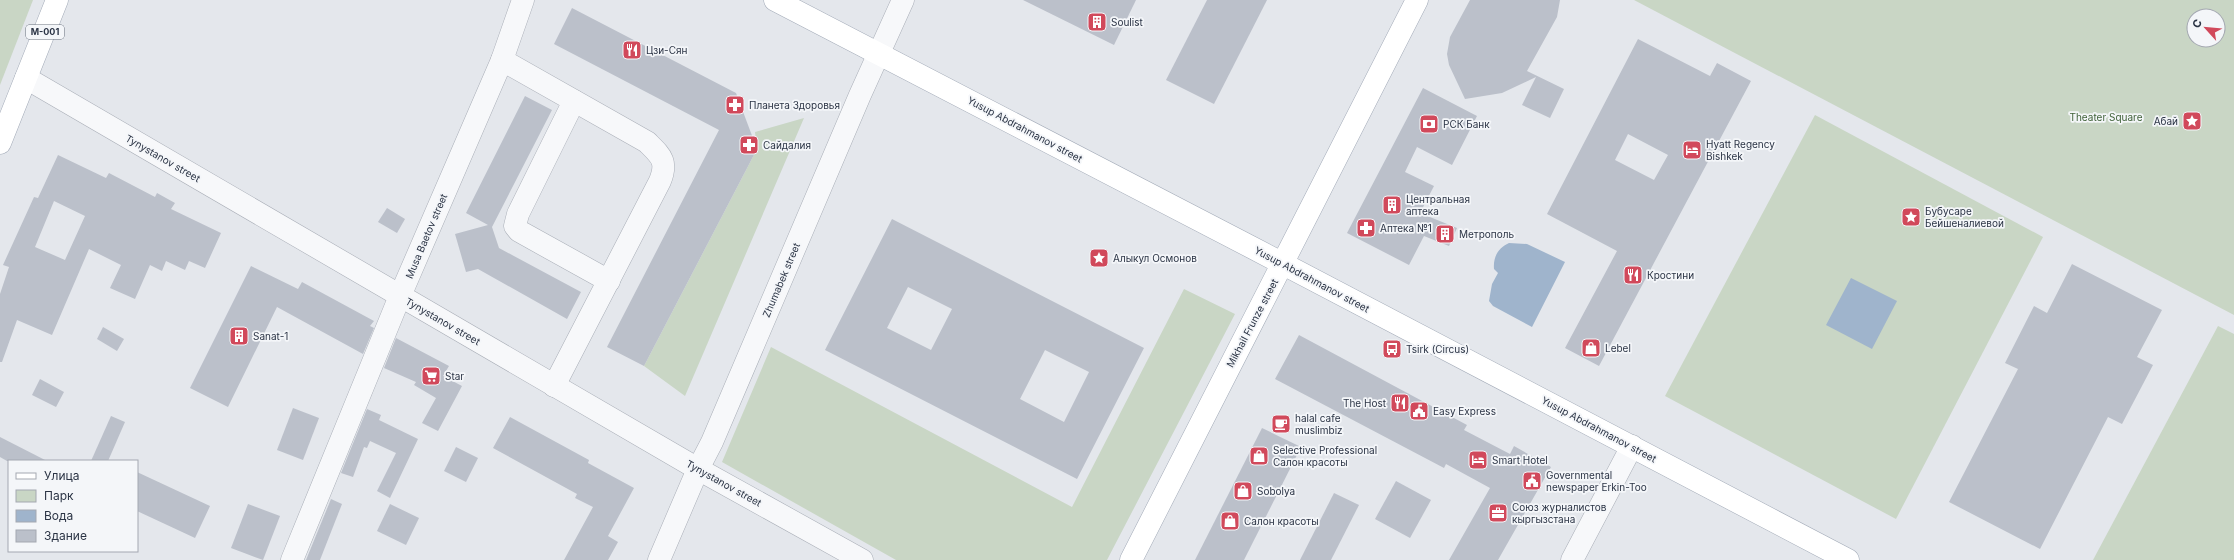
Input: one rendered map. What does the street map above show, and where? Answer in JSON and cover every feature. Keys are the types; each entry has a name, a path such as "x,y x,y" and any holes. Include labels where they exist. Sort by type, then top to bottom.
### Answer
{"main road":[{"name":"М-001","path":"0,144 57,0"},
{"name":"Yusup Abdrahmanov street","path":"775,0 1848,560"},
{"name":"Mikhail Frunze street","path":"1131,560 1417,0"}],"street":[{"name":"Musa Baetov street","path":"292,560 400,296 502,60 523,0"},
{"name":"Zhumabek street","path":"659,560 698,469 712,442 878,53 903,0"},
{"path":"502,60 647,142 659,154 663,163 664,171 660,182 554,386"},
{"name":"Tynystanov street","path":"26,78 554,386 698,469 862,560"},
{"path":"574,101 518,214 515,226 520,231 609,281"},
{"path":"1572,560 1632,446"}],"green space":[{"path":"0,0 33,0 0,85"},
{"name":"Theater Square","path":"1634,0 2234,0 2234,315"},
{"path":"1815,115 2043,237 1896,519 1665,396"},
{"path":"804,118 685,396 644,366 757,149 755,132"},
{"path":"1184,289 1235,314 1107,560 896,560 722,462 771,347 1072,507"},
{"path":"2218,326 2234,334 2234,560 2093,560"}],"water":[{"path":"1509,243 1527,244 1565,262 1532,327 1493,306 1489,301 1492,284 1498,273 1494,269 1495,257 1502,247"},
{"path":"1851,278 1897,301 1872,349 1826,325"}],"building":[{"name":"Soulist","path":"1023,0 1136,0 1114,45"},
{"path":"1207,0 1267,0 1214,104 1166,80"},
{"path":"1470,0 1560,0 1557,17 1527,71 1564,89 1550,118 1522,105 1536,77 1502,93 1465,99 1449,65 1447,54 1450,37"},
{"path":"572,8 736,93 757,149 644,366 607,347 719,130 554,44"},
{"path":"1638,39 1710,76 1717,63 1751,81 1599,366 1565,348 1617,251 1547,214","holes":["1628,134 1668,155 1654,180 1615,160"]},
{"path":"1423,88 1477,116 1452,165 1417,147 1405,172 1434,186 1420,213 1457,228 1449,246 1424,236 1409,265 1347,233"},
{"path":"525,96 552,110 492,227 499,248 581,292 567,319 478,269 466,272 455,234 488,225 466,213"},
{"path":"58,155 106,178 109,173 155,197 157,193 175,203 171,209 221,233 205,268 189,261 185,270 166,261 162,271 150,265 135,299 110,288 121,265 89,249 52,335 17,320 2,362 0,362 0,294 9,267 3,265 34,197 38,198","holes":["54,201 85,216 65,260 35,247"]},
{"path":"387,208 405,219 397,233 378,222"},
{"path":"892,219 1144,348 1077,479 825,350","holes":["908,287 952,309 931,350 887,328","1045,350 1089,372 1064,422 1020,399"]},
{"path":"2072,264 2162,310 2137,357 2153,365 2122,424 2108,417 2040,549 1949,502 2018,369 2005,363 2034,306 2047,313"},
{"name":"Sanat-1","path":"251,266 298,289 302,282 374,321 370,326 374,328 363,354 277,307 228,407 190,388"},
{"path":"103,327 124,339 117,351 97,339"},
{"path":"1299,335 1467,425 1464,430 1510,454 1514,446 1551,467 1498,560 1449,560 1490,488 1446,464 1444,468 1275,379"},
{"path":"396,338 449,366 443,376 462,386 438,431 422,423 436,398 414,385 416,382 384,368"},
{"path":"40,379 64,392 56,407 32,395"},
{"path":"293,408 319,418 303,460 277,450"},
{"path":"367,409 381,415 379,420 418,439 390,498 377,491 396,453 370,441 367,448 364,447 353,477 341,473"},
{"path":"111,416 125,422 108,460 91,460"},
{"path":"510,417 589,460 588,463 634,488 608,536 618,542 608,560 564,560 593,507 575,498 577,494 493,448"},
{"path":"1262,428 1301,447 1244,560 1195,560"},
{"path":"0,437 45,460 7,461 0,457"},
{"path":"456,447 478,458 466,482 444,471"},
{"path":"138,472 210,506 195,538 138,511"},
{"path":"1396,481 1431,500 1410,538 1375,519"},
{"path":"1334,493 1359,505 1331,560 1300,560"},
{"path":"331,499 342,504 320,560 306,560"},
{"path":"248,504 280,516 263,560 231,548"},
{"path":"390,504 419,518 406,545 377,531"}],"place":[{"name":"Soulist","path":"1097,22"},
{"name":"Цзи-Сян","path":"632,50"},
{"name":"Планета Здоровья","path":"735,105"},
{"name":"Абай","path":"2192,121"},
{"name":"РСК Банк","path":"1429,124"},
{"name":"Сайдалия","path":"749,145"},
{"name":"Hyatt Regency Bishkek","path":"1692,150"},
{"name":"Центральная аптека","path":"1392,205"},
{"name":"Бубусаре Бейшеналиевой","path":"1911,217"},
{"name":"Аптека №1","path":"1366,228"},
{"name":"Метрополь","path":"1445,234"},
{"name":"Алыкул Осмонов","path":"1099,258"},
{"name":"Кростини","path":"1633,275"},
{"name":"Sanat-1","path":"239,336"},
{"name":"Lebel","path":"1591,348"},
{"name":"Tsirk (Circus)","path":"1392,349"},
{"name":"Star","path":"431,376"},
{"name":"The Host","path":"1400,403"},
{"name":"Easy Express","path":"1419,411"},
{"name":"halal cafe muslimbiz","path":"1281,424"},
{"name":"Selective Professional Салон красоты","path":"1259,456"},
{"name":"Smart Hotel","path":"1478,460"},
{"name":"Governmental newspaper Erkin-Too","path":"1532,481"},
{"name":"Sobolya","path":"1243,491"},
{"name":"Союз журналистов кыргызстана","path":"1498,513"},
{"name":"Салон красоты","path":"1230,521"}]}
